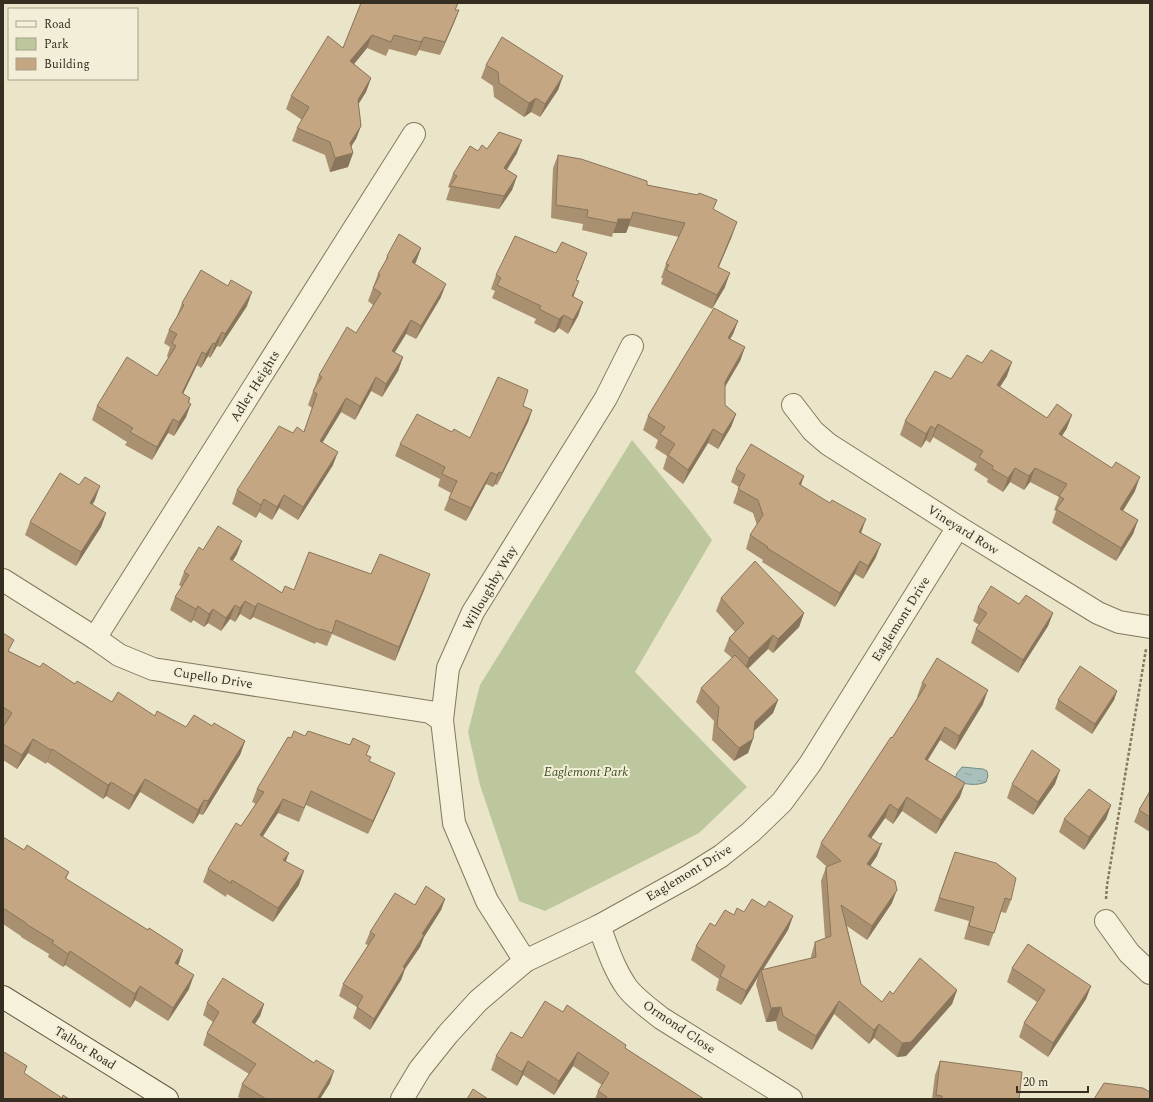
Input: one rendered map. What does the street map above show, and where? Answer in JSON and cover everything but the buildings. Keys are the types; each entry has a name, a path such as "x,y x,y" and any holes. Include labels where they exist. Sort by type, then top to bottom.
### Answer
{"street":[{"name":"Adler Heights","path":"95,638 414,134"},
{"name":"Willoughby Way","path":"525,961 487,901 454,823 442,720 448,668 473,612 606,398 632,346"},
{"name":"Vineyard Row","path":"793,405 813,431 828,444 958,527 1098,613 1148,637"},
{"name":"Eaglemont Drive","path":"402,1099 420,1069 448,1034 478,1001 525,961 599,926 689,876 721,856 751,832 782,802 810,764 958,527"},
{"name":"Cupello Drive","path":"3,580 95,638 119,655 153,669 430,712 442,720"},
{"path":"1106,921 1129,953 1150,973"},
{"name":"Ormond Close","path":"599,926 614,964 628,988 644,1004 661,1018 791,1099"},
{"name":"Talbot Road","path":"3,997 167,1099"}],"path":[{"path":"1106,921 1107,885 1148,637"}],"green space":[{"name":"Eaglemont Park","path":"632,440 712,540 635,672 747,787 699,833 545,911 519,901 480,785 468,732 480,685"}],"water":[{"path":"962,767 983,769 987,771 988,776 986,782 979,784 961,783 955,779 957,773"}]}
